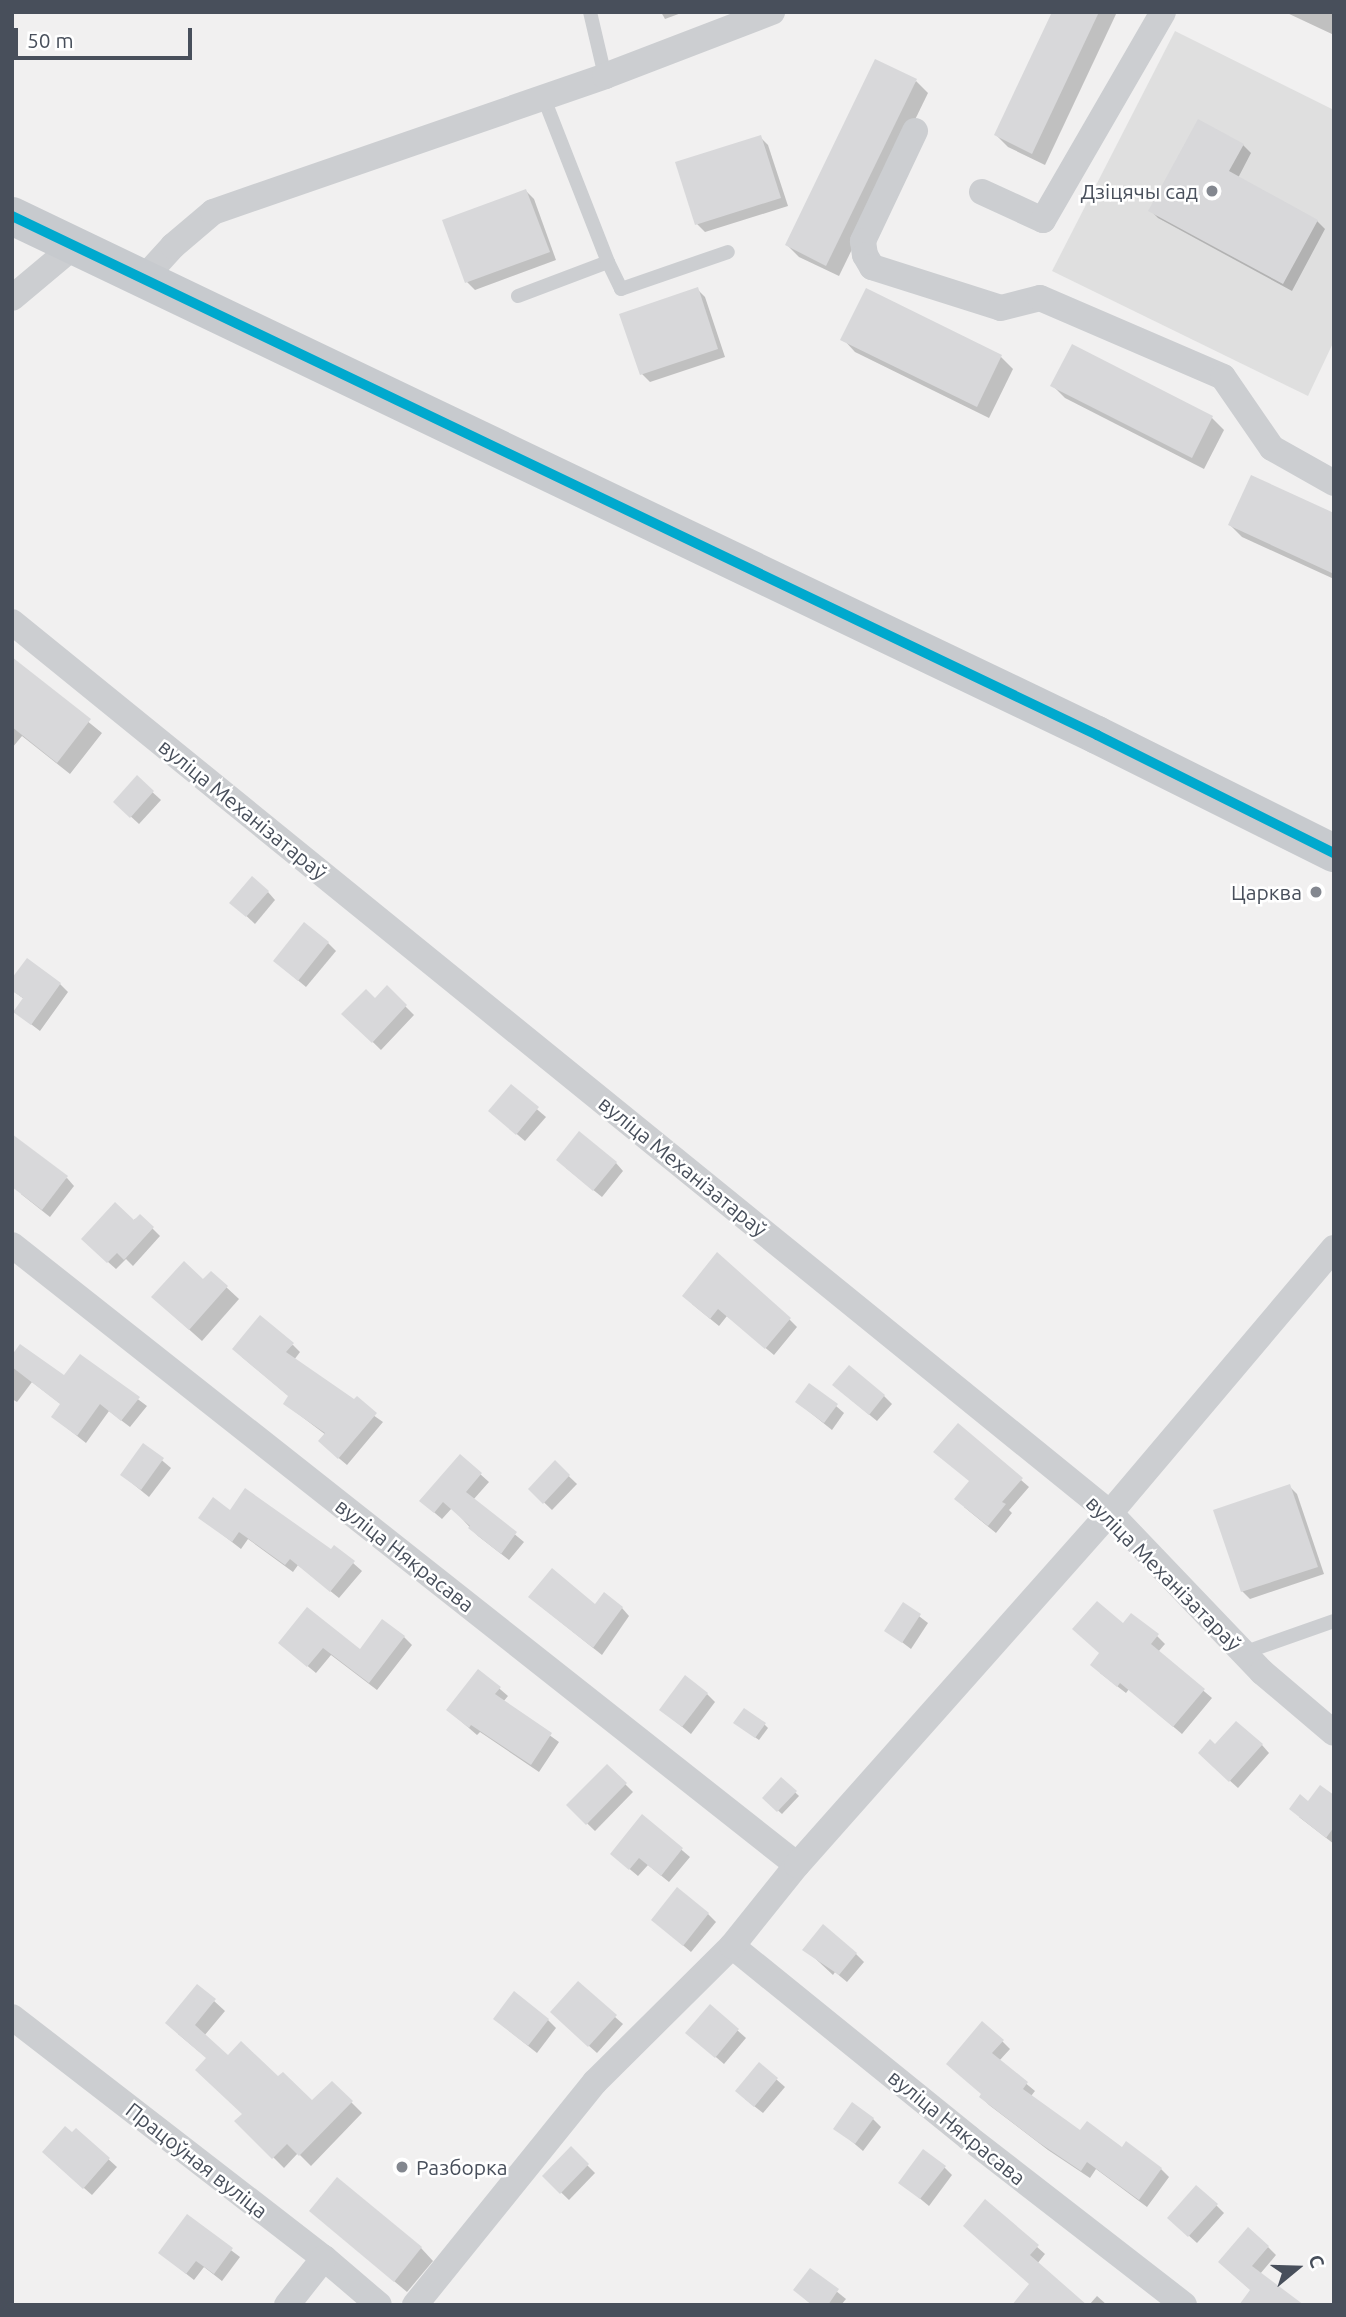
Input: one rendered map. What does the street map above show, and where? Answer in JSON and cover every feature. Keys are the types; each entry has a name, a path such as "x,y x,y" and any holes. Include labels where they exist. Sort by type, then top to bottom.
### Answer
{"main road":[{"path":"12,216 1097,735 1334,853"}],"street":[{"path":"143,279 173,246 214,212 605,76 772,12"},
{"path":"982,192 1043,220 1163,12"},
{"path":"915,131 863,241 865,255 872,267 1002,308 1040,298 1223,377 1272,448 1334,483"},
{"path":"12,298 74,246"},
{"name":"вуліца Механізатараў","path":"12,621 1110,1513 1243,1653 1334,1733"},
{"name":"вуліца Някрасава","path":"12,1245 797,1865"},
{"path":"415,2305 595,2082 732,1946 797,1865 1110,1513 1334,1248"},
{"name":"вуліца Някрасава","path":"732,1946 969,2138 1184,2305"},
{"name":"Працоўная вуліца","path":"12,2017 324,2258 379,2305"},
{"path":"287,2305 324,2258"}],"lane":[{"path":"590,12 605,76"},
{"path":"543,96 621,289 728,252"},
{"path":"519,296 608,262"},
{"path":"1243,1653 1334,1621"}],"shaded area":[{"path":"1175,31 1334,110 1334,341 1308,396 1052,271"}],"building":[{"path":"1052,12 1099,12 1032,154 994,135"},
{"path":"875,59 917,79 826,266 785,245"},
{"name":"Дзіцячы сад","path":"1198,119 1244,144 1229,171 1318,220 1283,284 1148,211"},
{"path":"761,135 781,198 695,225 675,162"},
{"path":"526,189 550,252 465,283 442,220"},
{"path":"698,287 718,349 640,375 619,314"},
{"path":"866,288 1002,355 977,407 840,340"},
{"path":"1072,344 1213,416 1192,458 1050,386"},
{"path":"1251,475 1334,513 1334,574 1228,525"},
{"path":"12,657 91,719 57,763 12,727"},
{"path":"137,775 154,791 130,818 113,802"},
{"path":"252,876 269,891 246,917 229,903"},
{"path":"304,922 329,942 298,981 273,961"},
{"path":"27,958 61,983 31,1025 13,1012 23,998 12,991 12,978"},
{"path":"387,985 407,1005 372,1043 341,1014 366,989 375,998"},
{"path":"511,1084 539,1107 516,1135 488,1111"},
{"path":"579,1131 617,1162 593,1191 556,1160"},
{"path":"12,1134 68,1176 42,1210 12,1187"},
{"path":"115,1202 134,1220 140,1214 154,1227 124,1260 117,1253 107,1263 81,1239"},
{"path":"717,1252 791,1318 765,1349 718,1309 710,1319 682,1296"},
{"path":"184,1261 203,1279 211,1271 228,1286 189,1330 151,1297"},
{"path":"260,1315 294,1343 286,1352 354,1399 357,1396 377,1413 338,1459 318,1441 325,1433 283,1404 288,1396 232,1349"},
{"path":"20,1344 64,1375 80,1354 140,1397 121,1421 100,1404 77,1436 51,1417 60,1404 12,1367 12,1355"},
{"path":"849,1365 885,1395 869,1415 832,1385"},
{"path":"809,1383 838,1404 824,1423 795,1402"},
{"path":"958,1423 1023,1478 1002,1502 1006,1504 988,1526 954,1499 969,1481 933,1452"},
{"path":"143,1443 164,1458 141,1490 120,1475"},
{"path":"460,1454 482,1473 466,1492 517,1532 501,1554 468,1528 470,1526 443,1502 434,1513 419,1501"},
{"path":"555,1460 570,1475 543,1504 528,1489"},
{"path":"1290,1484 1318,1567 1241,1592 1213,1510"},
{"path":"245,1488 331,1549 334,1545 355,1561 330,1592 290,1559 285,1565 239,1532 232,1542 198,1518 213,1497 230,1510"},
{"path":"552,1568 595,1604 604,1592 623,1607 593,1648 528,1597"},
{"path":"1097,1601 1123,1623 1131,1613 1159,1634 1151,1644 1205,1689 1173,1727 1120,1683 1117,1687 1090,1665 1099,1653 1072,1629"},
{"path":"903,1602 921,1614 902,1643 884,1631"},
{"path":"307,1607 360,1649 382,1619 405,1636 369,1683 323,1648 307,1667 278,1643"},
{"path":"478,1669 501,1687 495,1694 552,1733 531,1765 471,1725 469,1728 446,1710"},
{"path":"685,1675 708,1693 682,1727 659,1710"},
{"path":"744,1708 766,1723 755,1738 733,1723"},
{"path":"1236,1721 1263,1744 1229,1782 1198,1753 1210,1739 1215,1744"},
{"path":"607,1764 627,1783 586,1825 566,1805"},
{"path":"781,1777 797,1791 777,1812 762,1798"},
{"path":"1320,1785 1334,1795 1334,1827 1326,1838 1289,1809 1300,1794 1308,1801"},
{"path":"642,1814 683,1848 661,1876 639,1858 629,1870 610,1854"},
{"path":"677,1887 709,1913 683,1946 651,1920"},
{"path":"823,1924 857,1953 839,1975 802,1950"},
{"path":"578,1981 617,2015 588,2047 550,2012"},
{"path":"197,1984 216,1999 195,2025 228,2055 241,2041 278,2076 283,2072 312,2100 332,2081 353,2101 299,2156 287,2144 272,2159 234,2121 242,2114 195,2070 206,2058 165,2023"},
{"path":"514,1991 549,2019 528,2046 493,2019"},
{"path":"710,2004 739,2029 715,2058 685,2033"},
{"path":"982,2021 1004,2040 992,2053 1028,2082 1023,2089 1080,2130 1087,2121 1122,2147 1126,2141 1162,2168 1139,2200 1087,2162 1081,2171 1038,2142 979,2097 981,2094 946,2064"},
{"path":"759,2062 778,2078 754,2107 735,2091"},
{"path":"852,2102 874,2118 855,2144 833,2129"},
{"path":"65,2126 72,2132 76,2128 110,2158 83,2189 42,2152"},
{"path":"571,2146 589,2164 560,2194 542,2176"},
{"path":"923,2149 946,2166 920,2199 898,2183"},
{"path":"337,2177 422,2247 394,2282 309,2211"},
{"path":"1196,2185 1218,2204 1188,2237 1167,2218"},
{"path":"985,2199 1039,2245 1030,2255 1087,2305 1012,2305 1029,2284 963,2226"},
{"path":"187,2214 233,2248 214,2274 196,2261 186,2274 158,2253"},
{"path":"1248,2227 1269,2246 1252,2266 1304,2305 1239,2305 1250,2290 1218,2262"},
{"path":"810,2268 839,2289 828,2305 812,2305 793,2290"}],"transit line":[{"path":"12,216 1097,735 1334,853"}],"place":[{"name":"Дзіцячы сад","path":"1212,191"},
{"name":"Царква","path":"1316,892"},
{"name":"Разборка","path":"402,2167"}]}
